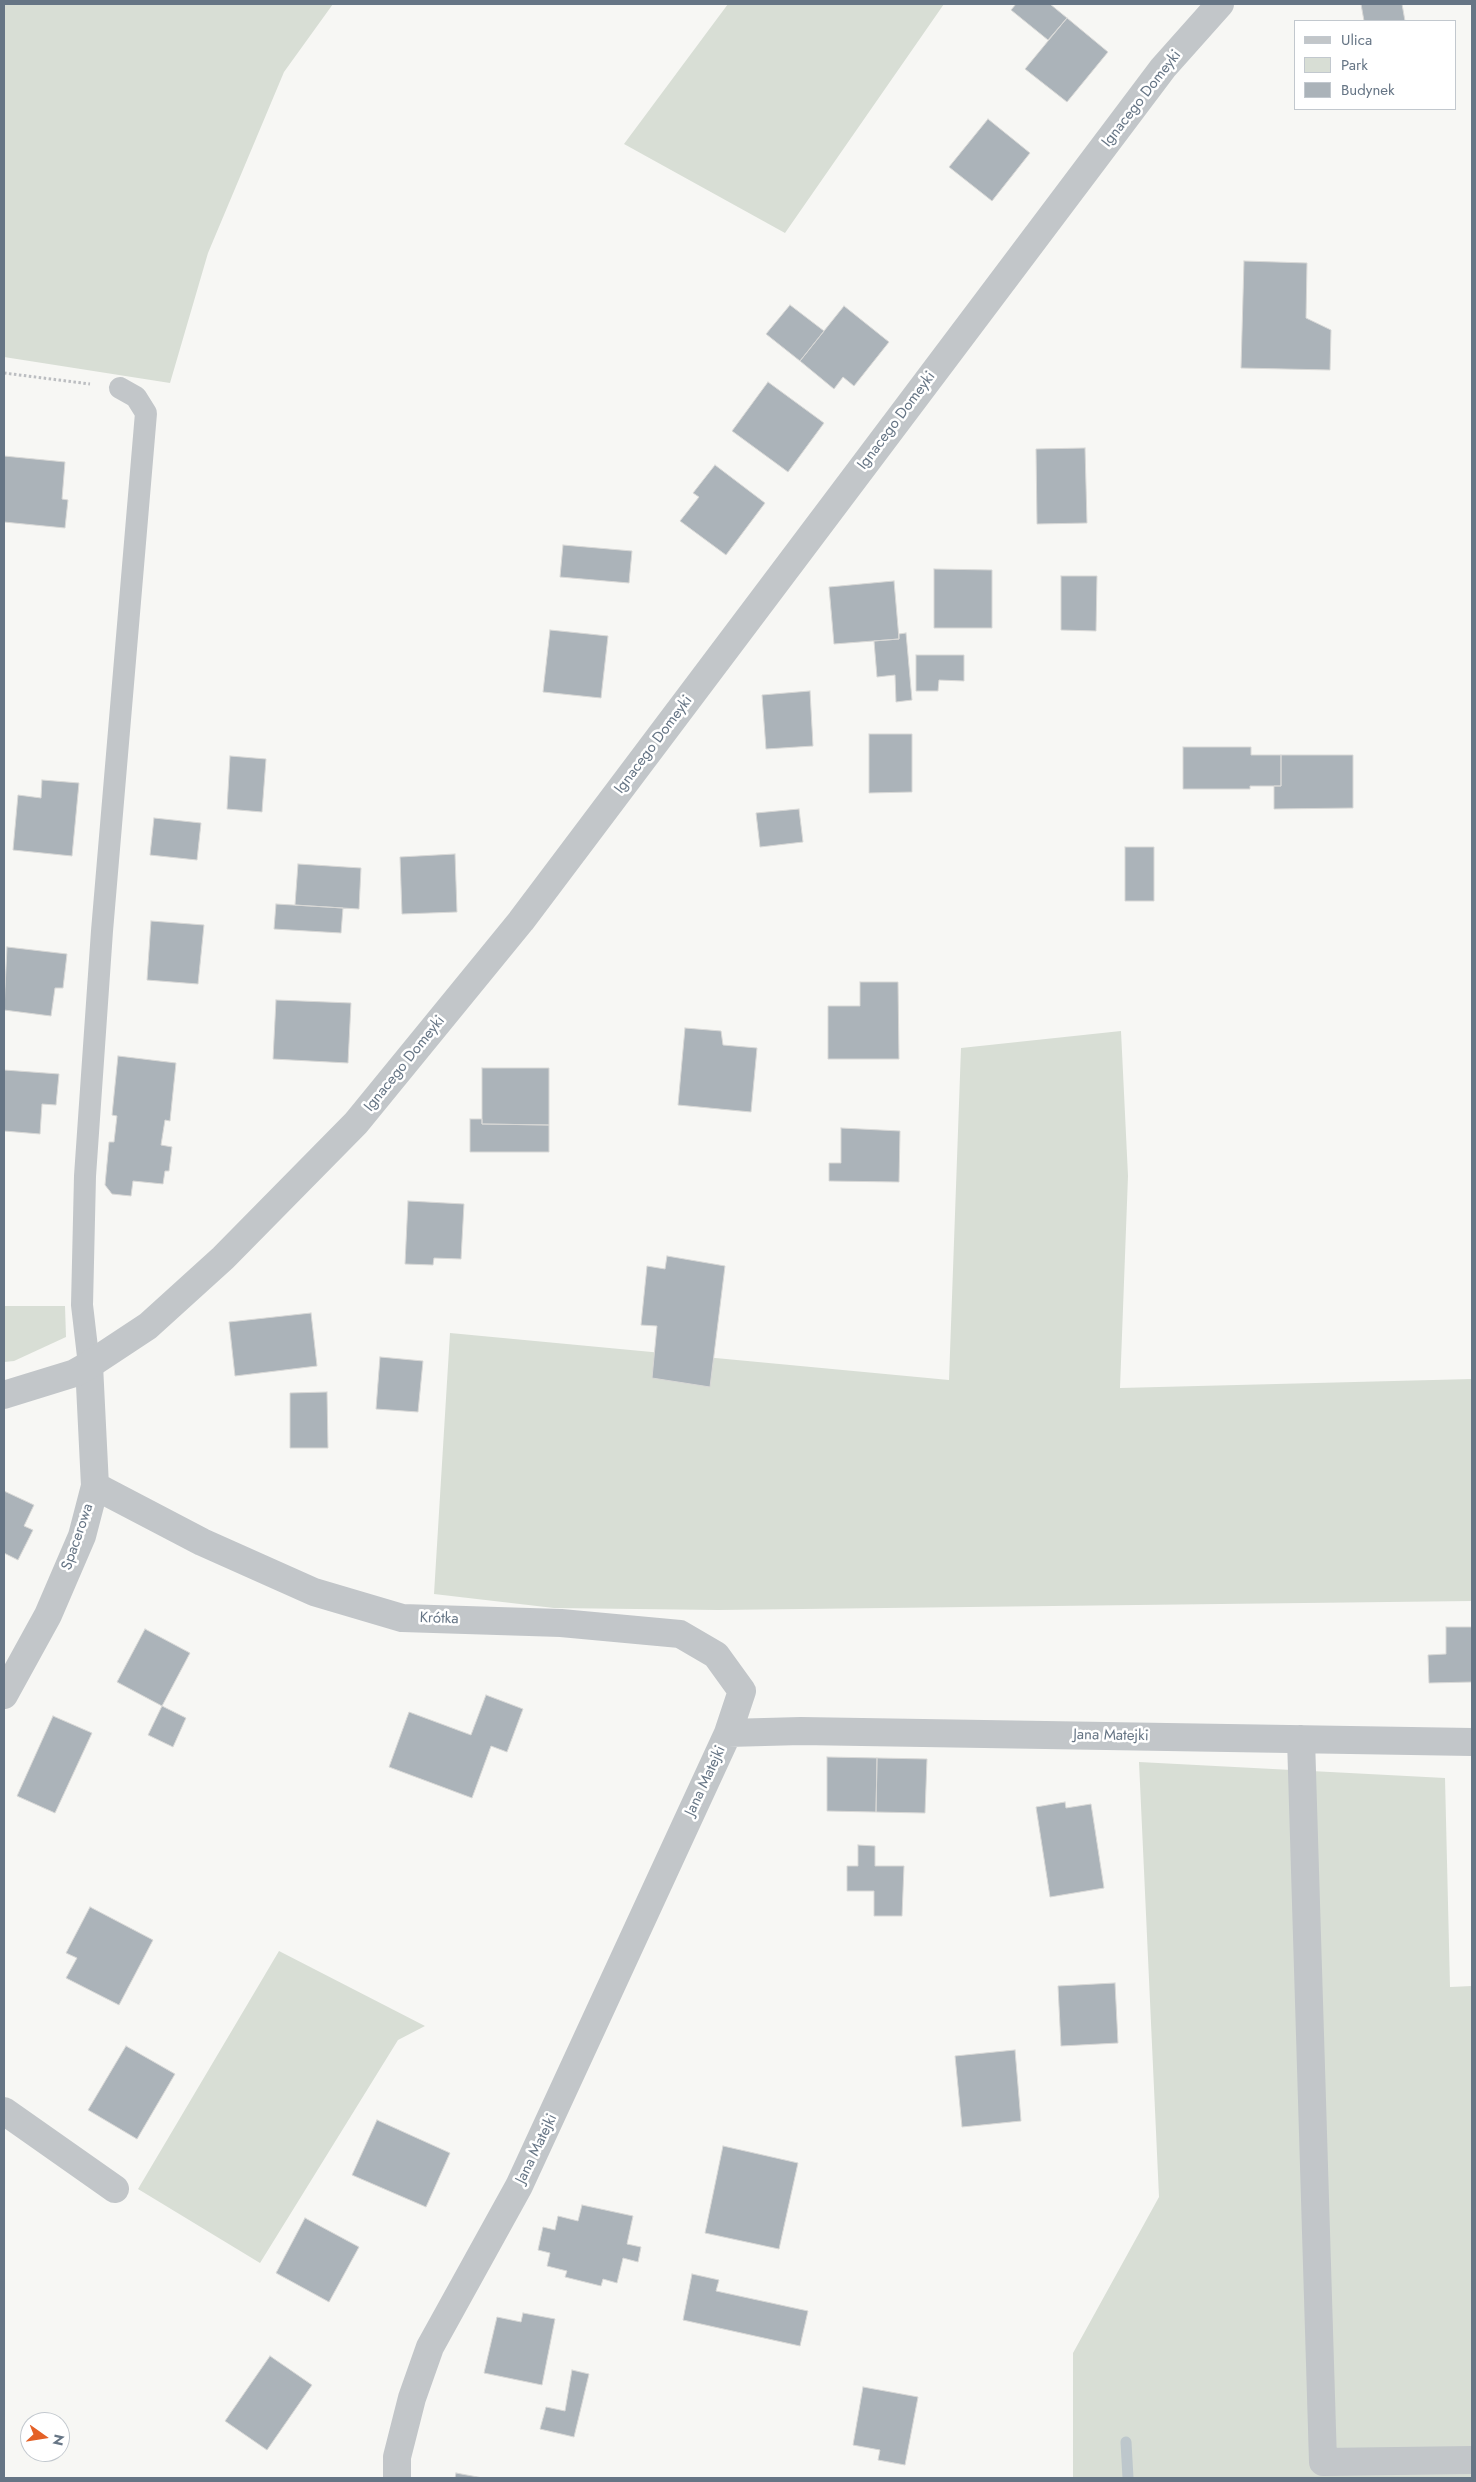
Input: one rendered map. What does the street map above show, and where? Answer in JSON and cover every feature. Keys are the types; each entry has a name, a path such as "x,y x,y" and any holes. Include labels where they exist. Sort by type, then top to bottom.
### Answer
{"street":[{"name":"Ignacego Domeyki","path":"4,1394 36,1386 89,1366 148,1326 223,1258 356,1123 521,922 1163,68 1220,4"},
{"name":"Spacerowa","path":"4,1695 48,1616 82,1536 95,1486 89,1366"},
{"name":"Krótka","path":"95,1486 202,1542 314,1592 402,1618 561,1623 680,1634 716,1655 742,1691 728,1733"},
{"name":"Jana Matejki","path":"397,2478 397,2457 412,2398 430,2347 519,2186 728,1733 801,1731 1472,1742"},
{"path":"1301,1739 1323,2462 1472,2460"},
{"path":"4,2110 114,2189"}],"lane":[{"path":"89,1366 82,1305 85,1176 102,931 146,413 136,397 120,388"}],"path":[{"path":"4,373 120,388"}],"green space":[{"path":"4,4 333,4 284,72 208,253 170,383 4,357"},
{"path":"728,4 944,4 785,233 624,144"},
{"path":"1121,1031 1128,1176 1120,1388 1472,1379 1472,1601 718,1610 554,1608 434,1594 450,1333 949,1380 961,1048"},
{"path":"4,1306 65,1306 66,1337 14,1361 4,1362"},
{"path":"1139,1762 1445,1778 1450,1987 1472,1986 1472,2478 1073,2478 1073,2353 1159,2197"},
{"path":"279,1951 425,2026 398,2040 260,2263 138,2189"}],"building":[{"path":"1016,4 1050,4 1067,18 1048,40 1011,10"},
{"path":"1361,4 1402,4 1405,20 1364,20"},
{"path":"1067,18 1108,52 1067,102 1025,69"},
{"path":"988,119 1030,153 992,201 949,167"},
{"path":"1244,261 1307,263 1306,318 1331,330 1330,370 1241,368"},
{"path":"790,305 824,331 800,361 766,334"},
{"path":"844,306 889,342 854,386 843,377 834,389 800,361"},
{"path":"768,382 824,423 788,472 732,431"},
{"path":"1085,448 1087,523 1037,524 1036,449"},
{"path":"4,456 65,462 62,499 68,500 65,528 4,522"},
{"path":"715,465 765,503 726,555 680,521 699,497 693,493"},
{"path":"563,545 632,551 629,583 560,577"},
{"path":"934,569 992,570 992,628 934,628"},
{"path":"1061,576 1097,576 1096,631 1061,630"},
{"path":"894,581 899,639 834,644 829,587"},
{"path":"550,630 608,636 601,698 543,692"},
{"path":"906,633 912,700 896,702 895,675 877,677 874,641 899,639 899,634"},
{"path":"916,655 964,655 964,681 939,680 938,691 916,691"},
{"path":"810,691 813,746 766,749 762,695"},
{"path":"869,734 912,734 912,792 869,793"},
{"path":"1183,747 1251,747 1251,755 1281,755 1281,786 1250,786 1250,789 1183,789"},
{"path":"1281,755 1353,755 1353,808 1274,809 1274,786 1281,786"},
{"path":"230,756 266,759 262,812 227,809"},
{"path":"42,780 79,783 72,856 13,850 18,795 41,798"},
{"path":"799,809 803,842 760,847 756,813"},
{"path":"154,818 201,823 197,860 150,855"},
{"path":"1125,847 1154,847 1154,901 1125,901"},
{"path":"455,854 457,912 402,914 400,857"},
{"path":"298,864 361,868 359,909 295,905"},
{"path":"276,904 343,908 341,933 274,929"},
{"path":"151,921 204,925 198,984 147,980"},
{"path":"7,947 67,954 63,988 55,988 51,1016 4,1010"},
{"path":"860,982 898,982 899,1059 828,1059 828,1006 860,1006"},
{"path":"276,1000 351,1003 348,1063 273,1059"},
{"path":"685,1028 721,1031 723,1045 757,1048 751,1112 678,1105"},
{"path":"118,1056 176,1063 170,1121 165,1120 161,1145 172,1147 169,1171 165,1171 163,1184 133,1181 131,1196 112,1194 105,1185 109,1142 114,1142 117,1116 112,1115"},
{"path":"482,1068 549,1068 549,1125 482,1124"},
{"path":"4,1070 59,1074 56,1105 42,1104 40,1134 4,1131"},
{"path":"470,1119 482,1119 482,1124 549,1125 549,1152 470,1152"},
{"path":"841,1128 900,1131 899,1182 829,1181 829,1163 841,1163"},
{"path":"408,1201 464,1204 461,1259 434,1258 433,1265 405,1264"},
{"path":"667,1256 725,1266 710,1387 652,1378 657,1326 641,1325 647,1266 665,1269"},
{"path":"311,1313 317,1366 235,1376 229,1322"},
{"path":"380,1357 423,1361 418,1412 376,1409"},
{"path":"327,1392 328,1448 290,1448 290,1393"},
{"path":"4,1491 34,1505 24,1526 33,1530 18,1560 4,1553"},
{"path":"1446,1627 1472,1627 1472,1682 1429,1683 1428,1655 1446,1654"},
{"path":"145,1629 190,1653 162,1706 117,1682"},
{"path":"486,1695 523,1709 507,1752 491,1746 472,1798 389,1767 409,1712 471,1735"},
{"path":"162,1706 186,1718 173,1747 148,1735"},
{"path":"53,1716 92,1733 55,1813 17,1796"},
{"path":"827,1757 877,1758 876,1812 827,1811"},
{"path":"877,1758 927,1759 925,1813 876,1812"},
{"path":"1065,1802 1066,1808 1091,1804 1104,1888 1050,1897 1036,1807"},
{"path":"858,1845 875,1846 875,1866 904,1866 902,1916 874,1916 874,1891 847,1891 847,1866 858,1866"},
{"path":"90,1907 153,1940 119,2005 66,1978 77,1958 66,1953"},
{"path":"1115,1983 1118,2043 1061,2046 1058,1986"},
{"path":"126,2046 175,2074 137,2139 88,2110"},
{"path":"1015,2050 1021,2121 962,2127 955,2056"},
{"path":"377,2120 450,2153 426,2207 352,2175"},
{"path":"723,2146 798,2163 779,2249 705,2233"},
{"path":"582,2205 633,2216 627,2244 641,2247 638,2262 623,2258 617,2283 603,2279 601,2286 565,2277 567,2271 547,2266 550,2253 538,2250 543,2227 555,2230 558,2216 578,2221"},
{"path":"305,2218 359,2247 329,2302 276,2273"},
{"path":"692,2274 719,2280 716,2291 808,2311 800,2346 683,2320"},
{"path":"523,2313 555,2319 542,2385 484,2373 497,2317 521,2322"},
{"path":"270,2356 312,2385 267,2450 225,2421"},
{"path":"572,2370 589,2374 574,2437 540,2429 546,2407 565,2411"},
{"path":"863,2387 918,2397 905,2465 878,2460 880,2450 853,2445"},
{"path":"456,2473 483,2478 455,2478"}],"waterway":[{"path":"1126,2442 1128,2478"}]}
